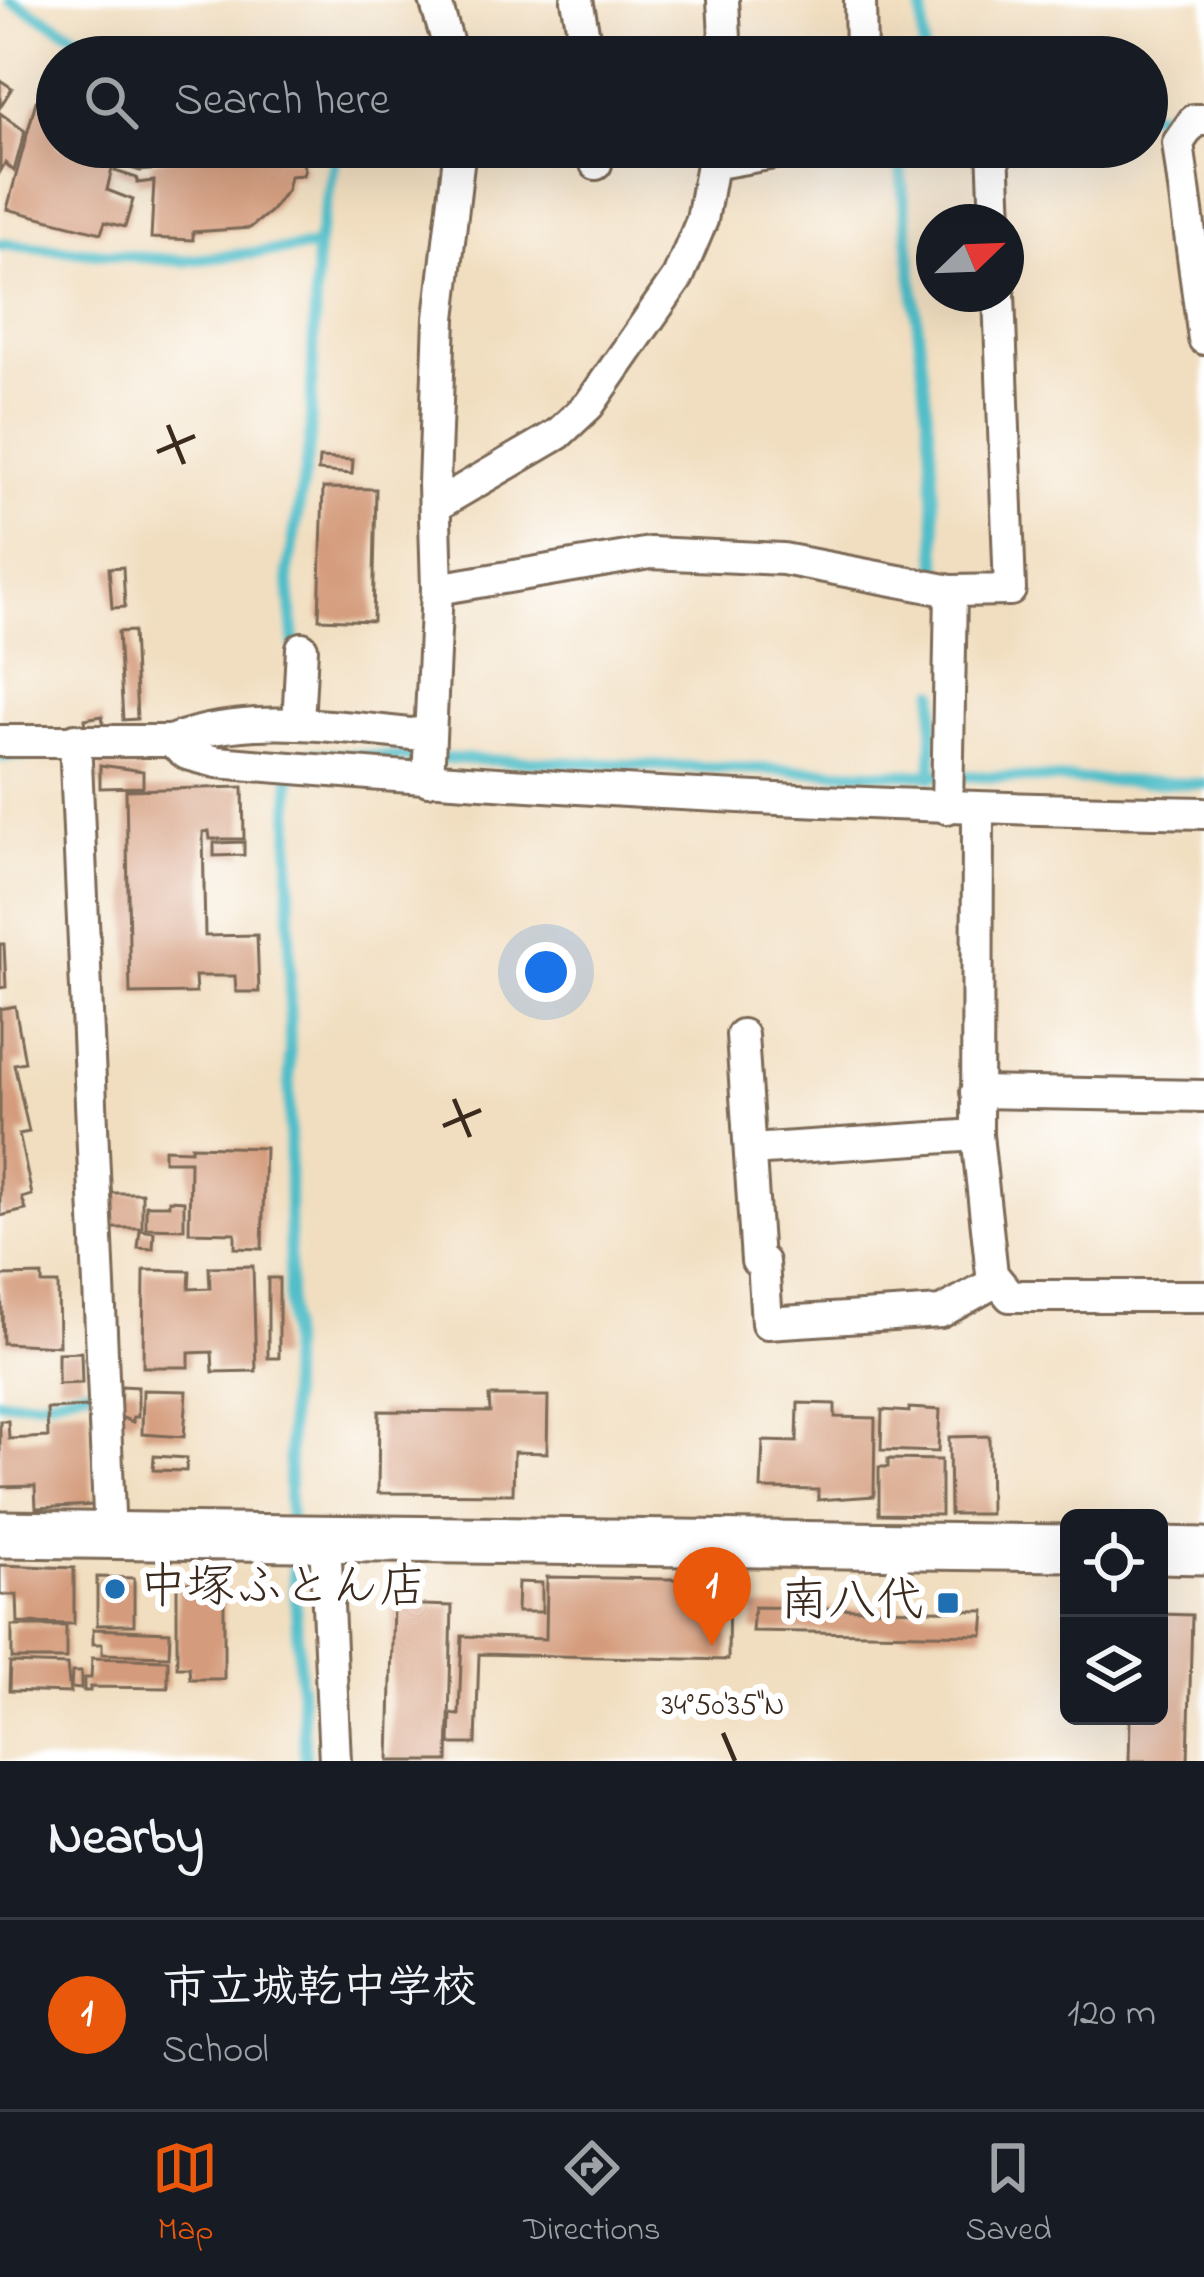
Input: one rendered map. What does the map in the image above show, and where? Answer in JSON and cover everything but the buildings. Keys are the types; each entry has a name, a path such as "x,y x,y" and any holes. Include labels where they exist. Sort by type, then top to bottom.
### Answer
{"street":[{"path":"436,0 446,36"},
{"path":"577,0 583,36"},
{"path":"723,0 725,36"},
{"path":"860,0 861,36"},
{"path":"1204,120 1194,120 1178,143 1204,339"},
{"path":"429,757 437,589 440,318 458,168"},
{"path":"435,506 558,434 589,406 678,278 702,220 711,168"},
{"path":"994,168 995,204"},
{"path":"437,589 650,553 783,559 951,591 1010,590 1000,312"},
{"path":"951,591 955,792 977,1135 992,1274 1010,1295 1204,1296"},
{"path":"264,766 285,750 302,648"},
{"path":"0,741 170,741 221,726 289,724 412,734 429,757"},
{"path":"76,739 110,1536"},
{"path":"170,741 188,754 218,762 316,770 429,757 1204,813"},
{"path":"742,1035 757,1261 763,1262 767,1323 941,1312 997,1280"},
{"path":"976,1092 1204,1096"},
{"path":"750,1150 977,1135"},
{"path":"0,1534 1060,1548"},
{"path":"303,1538 335,1761"},
{"path":"1168,1550 1204,1551"}],"waterway":[{"path":"10,0 77,36"},
{"path":"922,0 923,36"},
{"path":"295,651 288,572 310,440 317,246 334,168"},
{"path":"900,168 931,444 939,588"},
{"path":"0,244 183,261 317,246"},
{"path":"931,777 935,692"},
{"path":"305,1761 289,1501 290,777 311,754 1204,784"},
{"path":"0,756 27,755"},
{"path":"0,1401 41,1401 90,1388"}],"place":[{"name":"中塚ふとん店","path":"115,1589"},
{"name":"南八代","path":"948,1603"},
{"name":"市立城乾中学校","path":"712,1646"}]}
